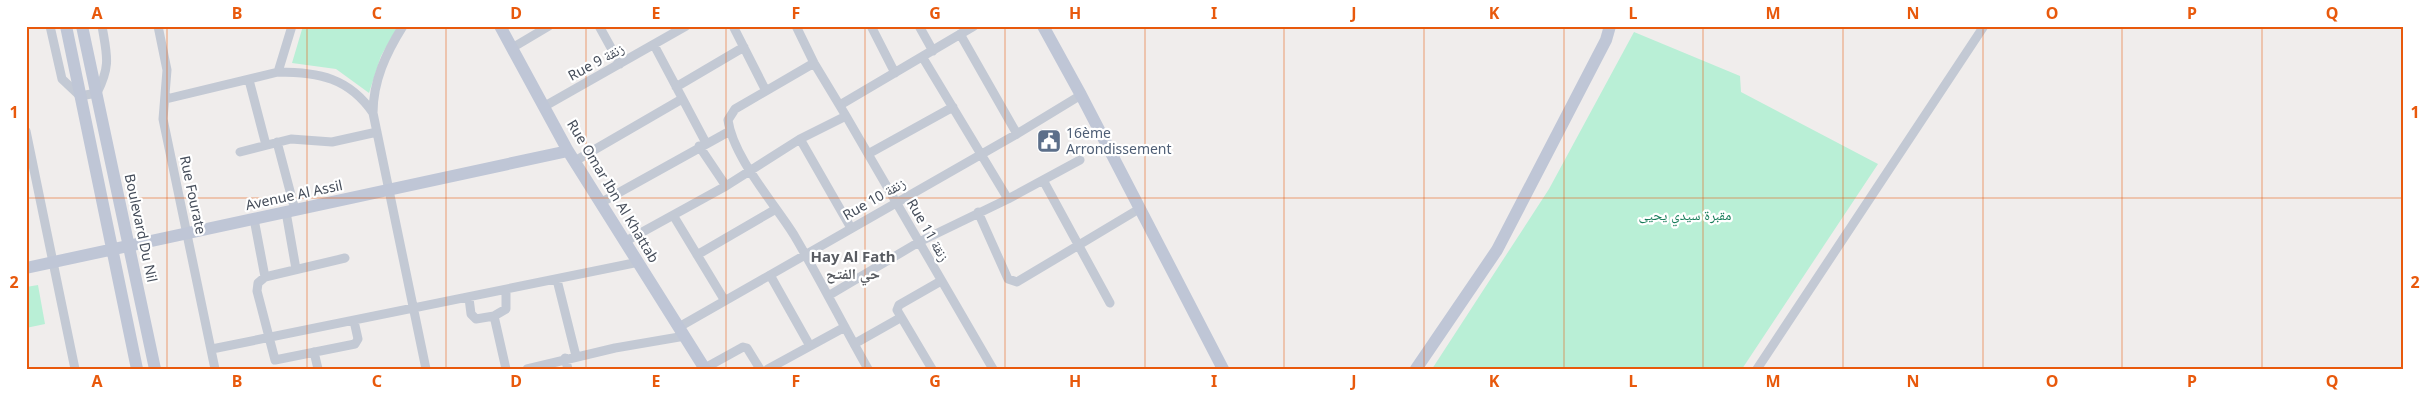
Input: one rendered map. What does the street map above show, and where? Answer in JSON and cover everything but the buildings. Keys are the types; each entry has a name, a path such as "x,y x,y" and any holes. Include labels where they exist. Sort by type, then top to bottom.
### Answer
{"street":[{"path":"50,26 62,79 80,96"},
{"path":"66,26 137,369"},
{"name":"Boulevard Du Nil","path":"82,26 155,369"},
{"path":"80,96 96,93 106,75 108,65 102,26"},
{"name":"Rue Fourate","path":"158,26 167,70 163,119 215,369"},
{"path":"278,72 292,26"},
{"path":"403,26 387,55 375,84 373,113 426,369"},
{"name":"Rue Omar Ibn Al Khattab","path":"500,26 572,156 705,368"},
{"path":"512,48 549,26"},
{"path":"599,26 620,64"},
{"name":"Rue 9 زنقة","path":"545,106 686,26"},
{"path":"733,26 766,90"},
{"name":"Rue 11 زنقة","path":"796,26 814,64 993,369"},
{"path":"871,26 895,74"},
{"path":"919,26 933,51"},
{"path":"840,106 974,26"},
{"path":"1043,26 1081,95 1223,369"},
{"path":"1416,369 1497,250 1606,40 1610,26"},
{"path":"1757,369 1984,26"},
{"path":"960,34 1017,134"},
{"path":"654,45 682,99 702,145 726,186"},
{"path":"676,87 744,47"},
{"path":"923,58 1008,199"},
{"path":"814,64 743,104 731,114 728,120 730,131 750,171 805,254 868,369"},
{"path":"166,99 278,72 332,78 354,92 373,113"},
{"path":"249,80 266,145"},
{"name":"Rue 10 زنقة","path":"528,369 566,358 682,332 725,301 895,202 1017,134 1081,95"},
{"path":"572,156 682,99"},
{"path":"868,154 952,106"},
{"path":"626,241 726,186 800,139 846,116"},
{"path":"26,131 75,369"},
{"path":"602,202 730,131"},
{"path":"240,152 277,142 301,139 332,142 377,132"},
{"path":"800,139 851,228"},
{"path":"277,142 291,211 296,269"},
{"name":"Avenue Al Assil","path":"26,268 389,190 572,156"},
{"path":"828,296 919,242 1008,199 1080,160"},
{"path":"1043,180 1110,303"},
{"path":"698,255 776,209"},
{"path":"978,212 1008,279 1017,282 1139,209"},
{"path":"674,215 725,301"},
{"path":"254,219 265,277"},
{"path":"344,258 265,277 260,280 257,287 275,360 355,344 358,339 354,321"},
{"path":"212,349 639,262"},
{"path":"770,275 810,346"},
{"path":"558,280 576,356"},
{"path":"932,369 900,318 897,310 899,305 941,281"},
{"path":"468,298 471,314 476,319 494,316 506,310 506,290"},
{"path":"494,316 506,369"},
{"path":"854,344 900,318"},
{"path":"768,369 845,328"},
{"path":"705,368 743,347 747,348 760,369"},
{"path":"314,352 318,369"},
{"path":"566,358 568,369"}],"green space":[{"path":"303,26 388,26 397,28 381,56 369,93 336,69 292,63"},
{"name":"مقبرة سيدي يحيى","path":"1634,32 1740,76 1741,92 1878,164 1742,369 1432,369 1549,189"},
{"path":"38,285 45,324 26,328 26,287"}],"place":[{"name":"16ème Arrondissement","path":"1049,141"}],"district":[{"name":"Hay Al Fath حي الفتح","path":"853,266"}]}
